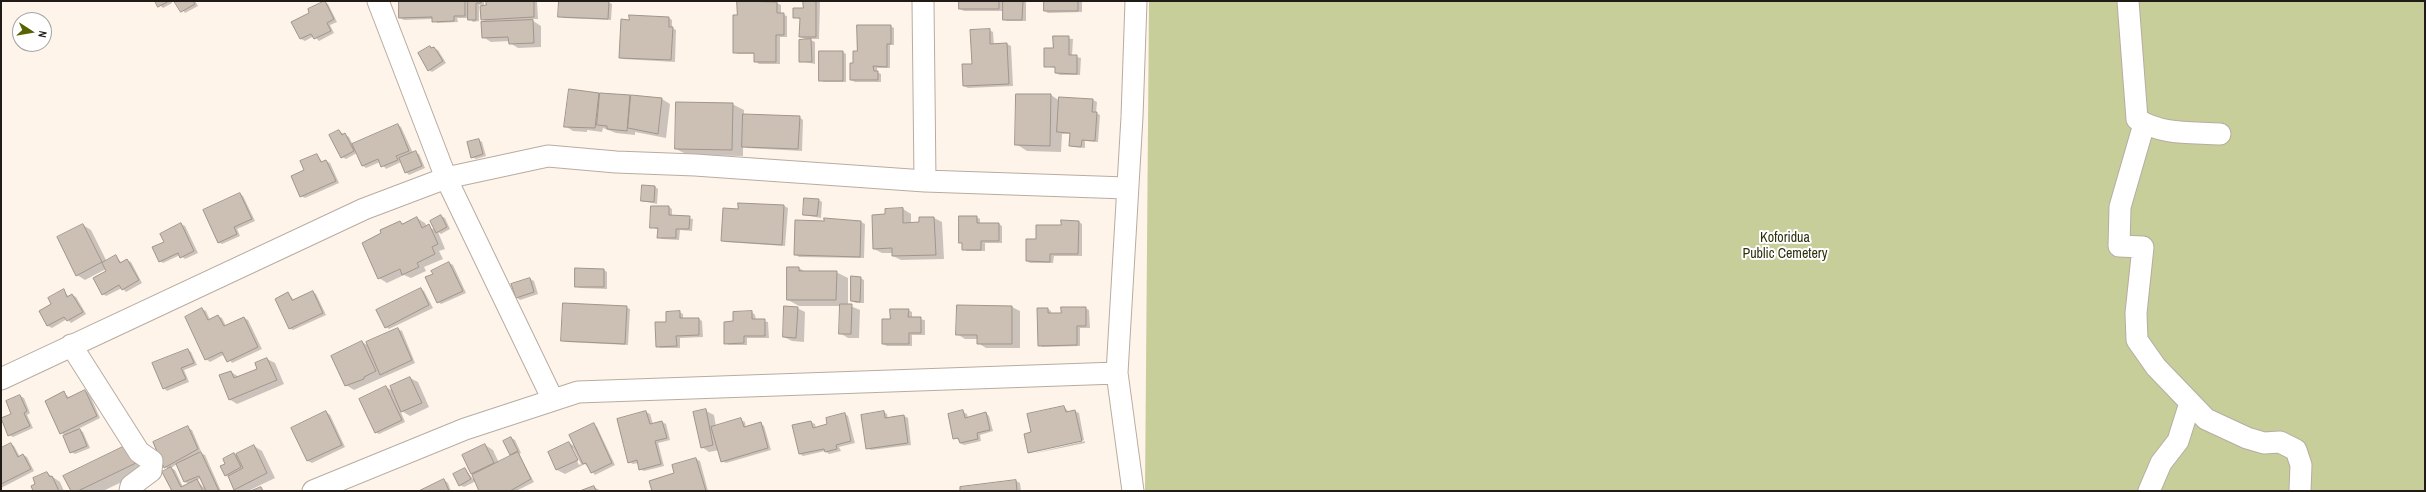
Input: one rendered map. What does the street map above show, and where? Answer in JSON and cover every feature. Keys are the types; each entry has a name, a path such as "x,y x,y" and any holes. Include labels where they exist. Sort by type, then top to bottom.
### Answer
{"street":[{"path":"378,1 446,178 553,400"},
{"path":"923,1 925,181"},
{"path":"1133,491 1117,372 1126,188 1132,117 1136,1"},
{"path":"2128,1 2136,119 2149,127 2172,131 2220,134"},
{"path":"2144,124 2120,207 2119,246 2143,247 2136,313 2137,340 2156,367 2206,419 2219,426 2264,443 2280,442 2296,450 2301,465 2300,491"},
{"path":"1,379 364,209 446,178 548,156 616,162 695,165 925,181 1126,188"},
{"path":"71,345 139,452 152,460 151,471 131,486 130,491"},
{"path":"313,491 465,429 578,392 610,389 1117,372"},
{"path":"2149,491 2161,463 2172,451 2181,436 2190,403"}],"green space":[{"name":"Koforidua Public Cemetery","path":"1149,1 2425,1 2425,491 1145,491"}],"building":[{"path":"155,1 169,1 158,7"},
{"path":"174,1 193,1 195,4 181,12"},
{"path":"325,1 334,19 327,23 331,31 314,39 311,34 300,39 291,22 309,13 308,9"},
{"path":"399,1 465,1 465,16 454,16 454,21 432,22 432,17 399,18"},
{"path":"468,1 481,1 481,3 476,3 476,20 468,20"},
{"path":"486,1 534,1 534,17 481,20 480,6 486,5"},
{"path":"559,1 609,1 608,19 558,17"},
{"path":"737,1 777,2 777,13 784,13 784,35 776,35 776,62 754,62 754,53 733,53 733,15 737,15"},
{"path":"803,1 816,1 816,37 799,37 800,18 793,18 793,8 803,8"},
{"path":"959,1 999,1 999,9 959,9"},
{"path":"1003,1 1023,1 1022,20 1003,20"},
{"path":"1044,1 1078,1 1078,11 1044,11"},
{"path":"629,15 669,17 669,27 673,27 671,60 619,58 621,19 629,20"},
{"path":"533,20 534,43 509,44 508,37 482,38 481,22"},
{"path":"857,25 891,25 891,44 887,44 887,67 873,66 874,71 878,71 878,80 850,80 850,63 853,63 853,51 857,51"},
{"path":"990,29 990,44 1007,43 1009,84 963,86 962,64 972,64 970,30"},
{"path":"1053,36 1069,36 1069,55 1077,55 1077,74 1055,73 1055,67 1044,67 1044,48 1053,48"},
{"path":"811,39 812,62 799,62 799,40"},
{"path":"430,46 431,48 434,47 443,61 428,71 418,53"},
{"path":"819,51 843,51 843,81 819,81"},
{"path":"569,89 599,93 595,128 564,127"},
{"path":"600,93 630,95 627,131 607,129 607,126 597,125"},
{"path":"1016,94 1051,94 1050,146 1015,145"},
{"path":"631,95 662,98 658,134 628,128"},
{"path":"1059,97 1093,99 1092,112 1097,112 1095,141 1082,140 1081,147 1069,146 1070,133 1057,132"},
{"path":"676,102 733,103 732,150 675,149"},
{"path":"743,114 800,116 798,149 742,147"},
{"path":"398,124 409,151 396,156 398,160 381,167 378,159 362,166 352,144"},
{"path":"339,130 342,135 345,133 354,151 341,158 329,135"},
{"path":"479,139 483,154 471,158 467,142"},
{"path":"416,151 422,166 405,173 399,158"},
{"path":"317,154 321,162 326,160 336,181 300,197 291,176 304,170 300,161"},
{"path":"642,185 655,186 654,202 641,201"},
{"path":"240,193 252,219 234,227 237,234 218,243 203,210"},
{"path":"804,198 819,199 817,216 803,215"},
{"path":"738,203 784,205 782,245 721,241 723,208 738,209"},
{"path":"651,206 669,206 669,215 690,216 689,229 676,229 676,238 657,238 658,228 650,228"},
{"path":"903,208 903,223 919,222 919,217 934,217 936,255 892,256 892,248 873,249 872,215 885,214 885,209"},
{"path":"441,215 447,227 436,233 430,221"},
{"path":"959,216 977,216 977,223 999,223 999,241 981,241 981,250 962,250 962,243 959,243"},
{"path":"417,217 422,228 429,224 438,244 432,247 435,254 417,263 419,267 402,275 400,269 378,279 362,243 381,233 380,230 400,221 402,224"},
{"path":"824,218 861,221 860,257 794,255 795,220 824,221"},
{"path":"1061,220 1079,221 1078,254 1050,254 1050,262 1026,261 1026,239 1036,239 1036,225 1061,225"},
{"path":"181,223 194,251 180,258 178,253 159,262 152,247 164,242 160,234"},
{"path":"83,224 102,262 76,276 57,237"},
{"path":"116,255 120,263 127,259 139,280 122,290 119,285 102,295 93,278 106,271 102,263"},
{"path":"449,262 463,291 437,303 425,277 433,274 431,271"},
{"path":"787,267 799,267 799,271 837,271 836,300 787,300"},
{"path":"575,268 604,269 604,287 575,287"},
{"path":"851,276 861,277 860,302 851,301"},
{"path":"530,278 534,292 516,298 511,284"},
{"path":"421,288 429,305 385,328 376,310"},
{"path":"64,289 67,297 72,294 83,312 67,321 64,317 47,326 39,311 51,304 48,298"},
{"path":"313,291 323,313 289,329 275,299 288,292 292,300"},
{"path":"563,303 627,306 625,344 561,341"},
{"path":"840,304 852,304 851,334 839,334"},
{"path":"957,305 1012,306 1012,344 977,344 977,335 956,335"},
{"path":"784,306 798,307 796,338 783,337"},
{"path":"1061,307 1086,307 1086,326 1077,326 1077,345 1038,346 1037,308 1048,308 1048,313 1061,313"},
{"path":"202,308 208,320 218,315 224,326 244,317 258,347 227,362 222,352 205,360 185,317"},
{"path":"890,309 909,309 908,317 921,317 921,333 909,333 909,344 882,344 882,319 890,319"},
{"path":"680,311 680,318 699,318 699,335 676,336 677,346 656,347 655,322 666,322 666,312"},
{"path":"752,311 752,319 765,319 765,336 744,336 744,343 724,344 724,322 733,321 733,312"},
{"path":"398,328 412,360 380,375 366,342"},
{"path":"362,341 376,371 364,377 364,379 345,386 331,356"},
{"path":"188,349 194,363 181,368 186,379 163,389 152,363"},
{"path":"267,358 277,380 229,400 219,375 231,371 234,378 257,369 255,363"},
{"path":"410,377 422,403 401,412 390,386"},
{"path":"386,386 402,420 375,433 359,399"},
{"path":"85,390 97,416 60,434 45,401 64,391 67,398"},
{"path":"20,395 27,411 24,413 30,426 8,436 1,418 11,414 6,401"},
{"path":"1064,406 1066,412 1075,410 1082,441 1028,453 1024,434 1031,432 1027,414"},
{"path":"706,409 713,445 701,448 693,412"},
{"path":"963,410 965,418 986,412 990,430 977,433 978,439 960,443 958,438 953,439 948,414"},
{"path":"326,411 342,445 307,461 291,428"},
{"path":"646,411 650,424 662,421 667,438 655,441 661,464 639,470 637,460 628,463 617,419"},
{"path":"884,411 885,418 904,415 908,443 866,449 861,415"},
{"path":"845,413 851,441 836,445 837,449 825,452 824,449 799,454 792,425 811,421 813,428 827,424 826,418"},
{"path":"741,418 744,427 761,422 768,448 721,462 711,427"},
{"path":"594,423 612,463 591,473 586,463 583,464 569,435"},
{"path":"188,426 198,449 164,468 153,442"},
{"path":"80,429 87,446 70,453 63,436"},
{"path":"511,437 518,451 510,455 503,441"},
{"path":"569,442 578,460 556,470 548,452"},
{"path":"11,443 18,457 23,454 31,469 1,484 1,448"},
{"path":"129,444 138,462 78,491 71,491 63,476"},
{"path":"485,444 494,463 471,474 462,455"},
{"path":"254,445 267,473 234,490 228,476 243,468 236,454"},
{"path":"201,452 219,491 206,491 199,476 184,482 176,464"},
{"path":"518,452 531,479 510,491 479,491 472,475"},
{"path":"234,453 241,467 225,476 220,466 225,464 223,459"},
{"path":"696,458 706,491 652,491 649,481 674,473 672,465"},
{"path":"171,467 181,487 197,479 203,491 172,491 162,472"},
{"path":"465,468 471,479 459,486 453,474"},
{"path":"47,472 50,477 52,476 59,491 33,491 31,486 35,484 33,478"},
{"path":"444,479 449,491 419,491"},
{"path":"1016,480 1017,491 960,491 960,487"},
{"path":"594,486 596,491 580,491"},
{"path":"261,487 263,491 251,491"}]}
